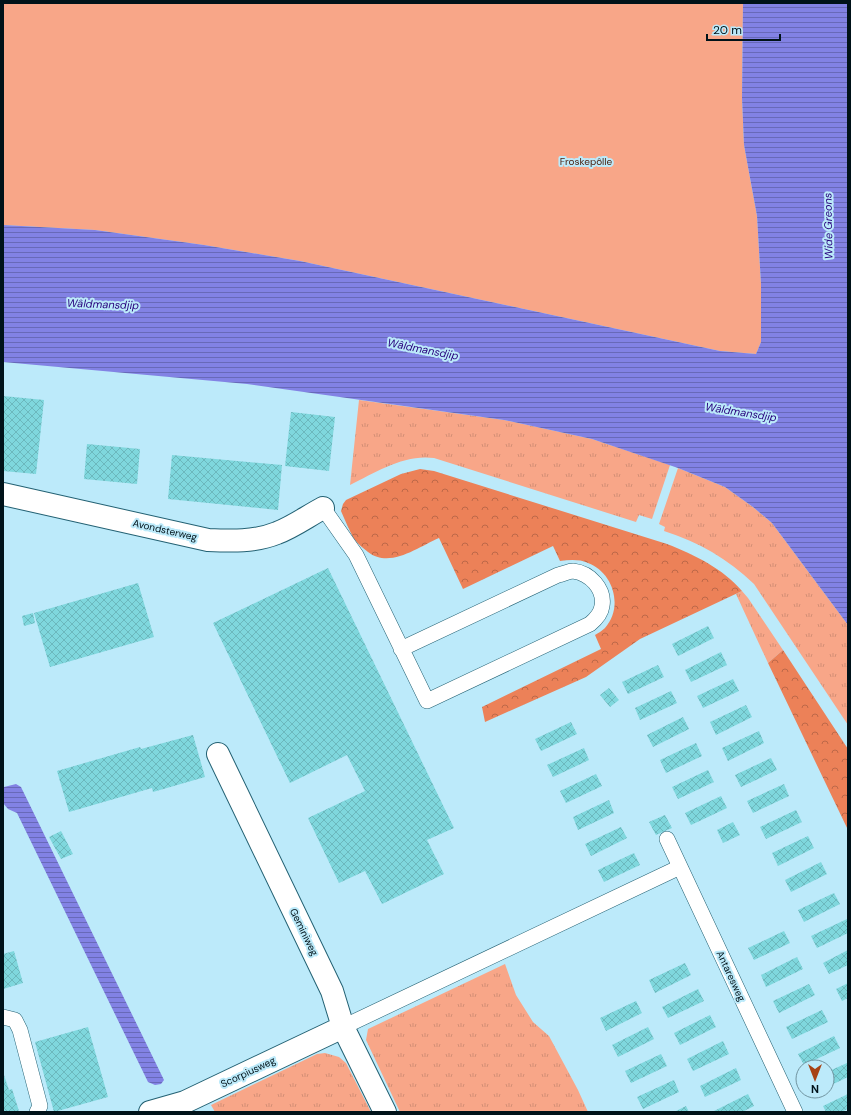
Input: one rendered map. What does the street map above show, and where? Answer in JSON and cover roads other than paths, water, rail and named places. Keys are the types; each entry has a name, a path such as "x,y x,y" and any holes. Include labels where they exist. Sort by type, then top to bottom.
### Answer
{"street":[{"name":"Avondsterweg","path":"3,494 208,540 231,541 254,539 277,533 324,508"},
{"name":"Geminiweg","path":"218,754 332,991 343,1027 385,1112"},
{"name":"Scorpiusweg","path":"150,1112 185,1102 343,1027"}],"lane":[{"path":"324,508 356,555 427,701 590,624 598,616 602,606 602,594 595,582 585,574 572,571 558,575 402,649"},
{"name":"Antaresweg","path":"667,839 795,1112"},
{"path":"343,1027 680,867"},
{"path":"3,1017 14,1020 20,1030 40,1106 37,1112"}],"water":[{"path":"743,3 848,3 848,625 772,523 753,507 725,487 678,468 592,439 504,420 247,384 3,362 3,225 95,230 204,245 300,261 720,351 756,354 761,342 761,284 757,216 744,145 742,98"},
{"path":"16,784 21,787 164,1080 161,1084 155,1085 148,1082 17,813 8,809 3,803 4,787"}],"park label":[{"name":"Froskepôlle","path":"586,161"}],"water label":[{"name":"Wide Greons","path":"828,226"},
{"name":"Wâldmansdjip","path":"103,304"},
{"name":"Wâldmansdjip","path":"423,349"},
{"name":"Wâldmansdjip","path":"741,412"}]}
